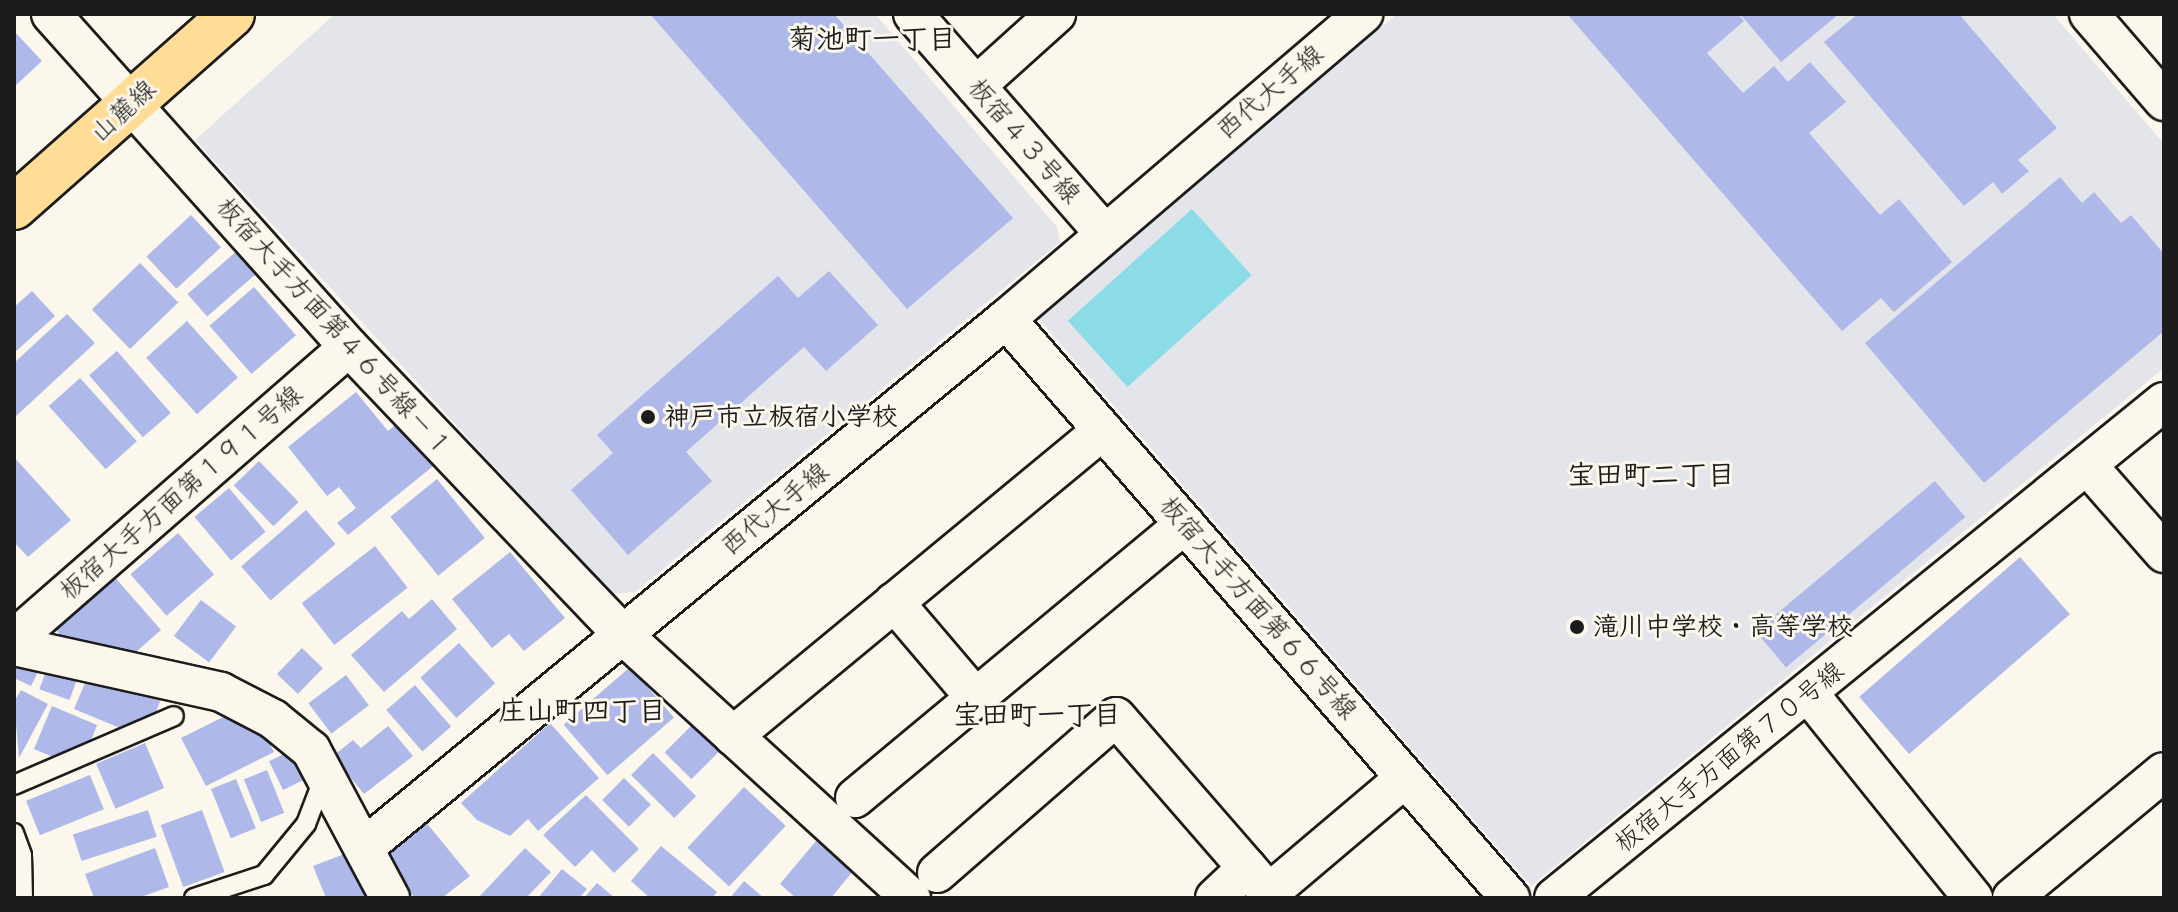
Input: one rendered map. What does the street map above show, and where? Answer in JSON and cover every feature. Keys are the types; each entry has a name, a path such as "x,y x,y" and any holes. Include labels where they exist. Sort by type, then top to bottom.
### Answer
{"main road":[{"name":"山麓線","path":"14,207 232,14"}],"street":[{"name":"板宿大手方面第４６号線－１","path":"51,14 349,347 623,635 733,736 924,885"},
{"name":"板宿４３号線","path":"913,14 1103,232"},
{"path":"976,86 1056,14"},
{"name":"西代大手線","path":"366,846 1006,319 1103,232 1363,14"},
{"path":"2089,14 2164,101"},
{"name":"板宿大手方面第６６号線","path":"1006,319 1510,898"},
{"name":"板宿大手方面第１９１号線","path":"14,639 349,347"},
{"name":"板宿大手方面第７０号線","path":"1554,898 1809,694 2164,402"},
{"path":"733,736 1103,430"},
{"path":"2087,465 2164,553"},
{"path":"855,798 1185,524"},
{"path":"894,602 963,683"},
{"path":"14,646 221,692 273,719 311,750 366,846 390,898"},
{"path":"1809,694 1973,898"},
{"path":"924,885 1116,717 1269,893 1405,778"},
{"path":"2012,898 2164,772"},
{"path":"1215,898 1247,868"}],"lane":[{"path":"14,785 174,716"},
{"path":"194,898 264,875 306,824 325,775"},
{"path":"14,833 22,855 23,898"}],"shaded area":[{"name":"神戸市立板宿小学校","path":"335,14 875,14 1057,227 1060,242 635,592 611,594 195,140"},
{"name":"滝川中学校・高等学校","path":"1397,14 2053,14 2164,144 2164,368 1531,886 1038,318"}],"water":[{"path":"1192,209 1252,275 1127,387 1068,321"}],"building":[{"path":"650,14 834,14 1013,218 907,309"},
{"path":"1738,14 1744,21 1707,53 1743,93 1774,66 1788,82 1810,62 1846,102 1809,133 1880,215 1899,199 1952,262 1894,312 1881,298 1842,331 1568,15"},
{"path":"1740,14 1839,14 1781,62"},
{"path":"1858,14 1959,14 2057,128 2018,160 2029,171 2002,194 1993,182 1964,206 1824,42"},
{"path":"14,31 42,61 14,87"},
{"path":"2060,177 2082,203 2094,192 2121,223 2131,215 2164,254 2164,331 1984,483 1865,343"},
{"path":"191,215 221,247 176,289 146,257"},
{"path":"238,250 258,273 207,317 187,294"},
{"path":"140,263 178,303 130,349 92,310"},
{"path":"829,271 878,325 826,371 804,347 686,452 712,481 628,555 571,490 613,453 597,435 778,276 798,298"},
{"path":"254,287 296,335 251,374 209,326"},
{"path":"32,291 55,316 14,353 14,307"},
{"path":"67,314 95,343 14,418 14,363"},
{"path":"187,321 238,377 197,414 146,358"},
{"path":"117,351 171,413 143,437 89,375"},
{"path":"80,378 137,441 106,469 49,406"},
{"path":"356,392 388,431 401,420 437,463 348,535 337,523 356,508 339,487 327,496 288,447"},
{"path":"14,457 71,520 28,557 14,542"},
{"path":"259,461 299,502 273,526 234,485"},
{"path":"437,479 485,538 438,576 390,517"},
{"path":"1935,481 1965,517 1786,667 1756,631"},
{"path":"229,488 266,532 231,561 195,517"},
{"path":"306,510 336,544 271,600 241,566"},
{"path":"178,533 214,575 167,616 130,574"},
{"path":"375,546 408,588 334,645 302,603"},
{"path":"510,552 565,618 524,651 509,634 492,648 452,599"},
{"path":"2020,557 2070,614 1909,754 1859,697"},
{"path":"112,574 161,630 129,658 67,642 52,626"},
{"path":"432,599 457,629 384,692 351,655 402,611 409,619"},
{"path":"201,600 236,626 209,662 174,636"},
{"path":"459,643 495,683 456,718 420,678"},
{"path":"302,648 323,668 298,694 277,674"},
{"path":"14,651 42,664 31,686 14,678"},
{"path":"50,660 80,671 69,700 39,689"},
{"path":"630,667 674,718 608,775 564,725"},
{"path":"91,669 161,699 155,715 120,728 74,709"},
{"path":"346,675 369,705 331,734 308,703"},
{"path":"415,685 451,727 422,751 386,710"},
{"path":"21,690 48,704 19,758 14,702"},
{"path":"52,706 97,725 89,746 53,757 34,749"},
{"path":"233,712 258,721 274,752 206,786 181,738"},
{"path":"695,722 722,749 691,779 665,752"},
{"path":"550,723 599,778 538,831 528,819 510,836 477,820 461,803"},
{"path":"388,726 413,756 364,794 333,756 353,740 361,748"},
{"path":"145,743 164,788 115,809 96,764"},
{"path":"296,748 310,777 283,790 269,761"},
{"path":"653,753 696,796 674,818 631,775"},
{"path":"267,770 284,813 261,822 244,779"},
{"path":"90,775 104,809 40,835 26,801"},
{"path":"624,778 651,805 629,827 602,800"},
{"path":"236,779 256,828 231,838 211,789"},
{"path":"744,787 786,826 729,887 687,848"},
{"path":"586,795 639,849 614,873 592,850 575,867 543,835"},
{"path":"148,810 157,837 82,861 73,834"},
{"path":"202,810 225,872 183,887 161,825"},
{"path":"425,821 470,876 442,898 415,898 382,856"},
{"path":"816,841 853,871 831,898 796,898 780,884"},
{"path":"661,846 717,892 712,898 650,898 631,881"},
{"path":"155,848 169,887 138,898 94,898 85,874"},
{"path":"525,848 551,872 526,898 478,898"},
{"path":"352,851 371,898 326,898 313,866"},
{"path":"562,869 587,889 579,898 538,898"},
{"path":"744,881 764,898 730,898"},
{"path":"597,883 615,898 584,898"}],"place":[{"name":"神戸市立板宿小学校","path":"648,417"},
{"name":"滝川中学校・高等学校","path":"1577,627"}],"district":[{"name":"菊池町一丁目","path":"872,39"},
{"name":"宝田町二丁目","path":"1651,475"},
{"name":"庄山町四丁目","path":"582,711"},
{"name":"宝田町一丁目","path":"1037,715"}]}
